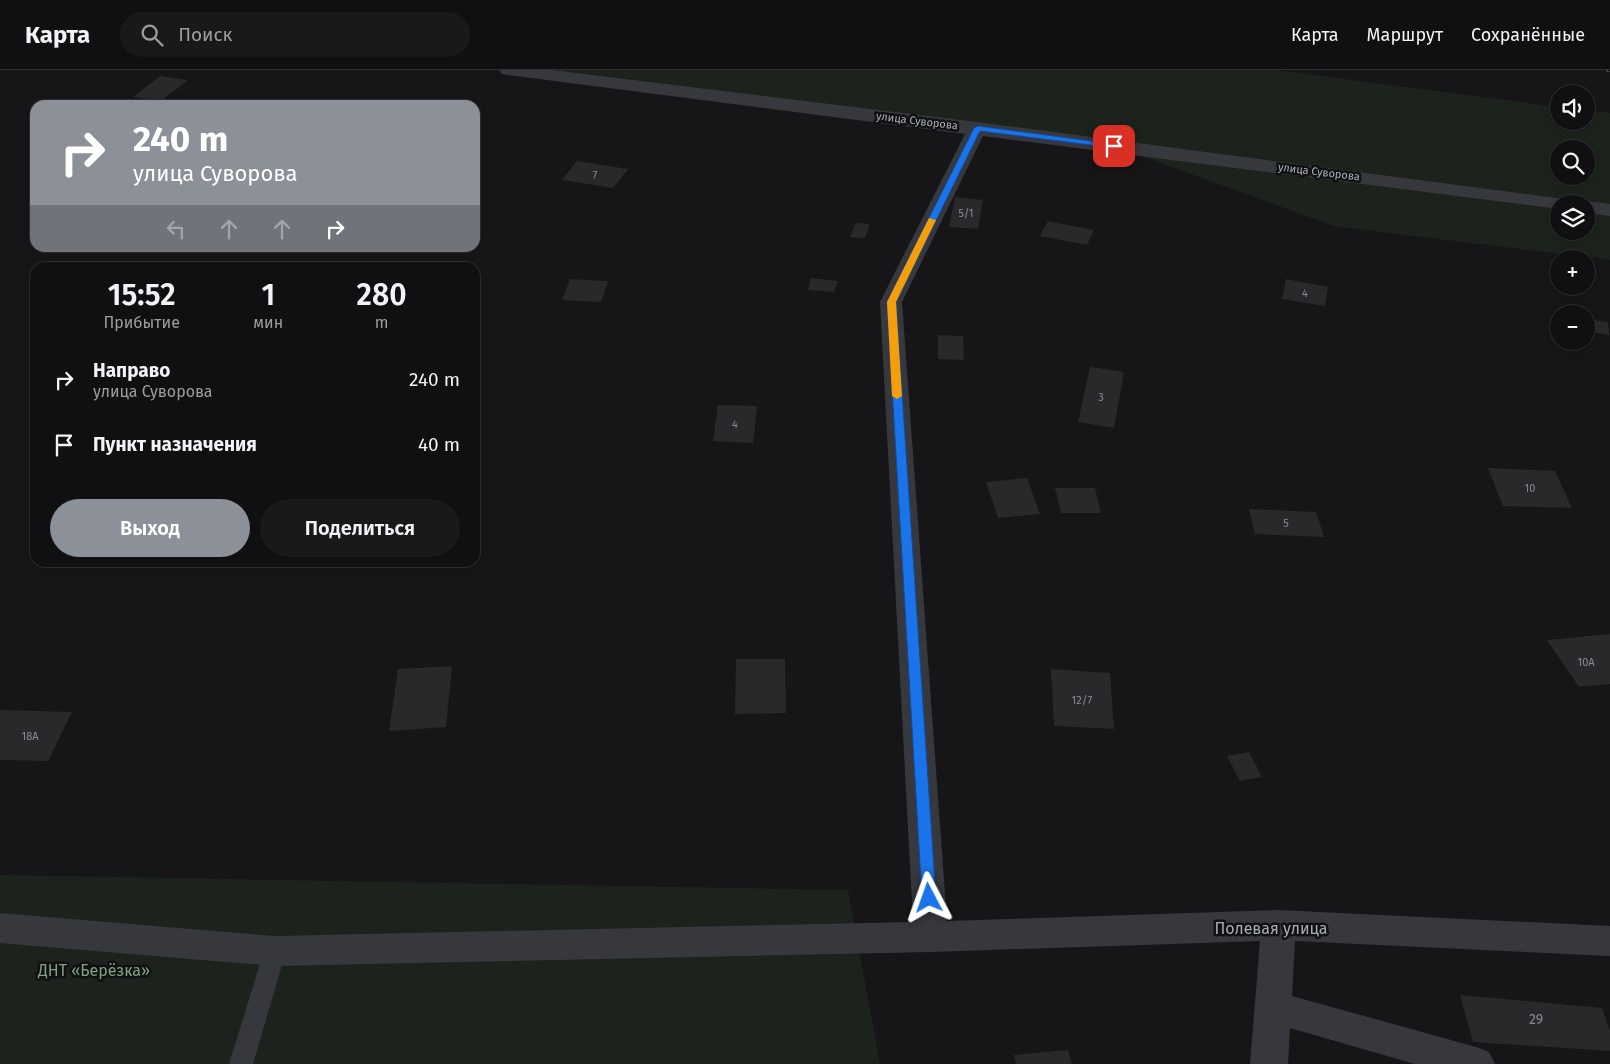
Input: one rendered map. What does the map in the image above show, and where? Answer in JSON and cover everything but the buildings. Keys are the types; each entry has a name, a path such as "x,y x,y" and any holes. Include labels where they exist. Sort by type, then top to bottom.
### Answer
{"street":[{"name":"улица Суворова","path":"508,70 978,128 1550,202"},
{"path":"932,938 891,302 978,128"},
{"path":"1595,208 1610,210"},
{"path":"1269,1064 1278,925"},
{"name":"Полевая улица","path":"0,928 274,951 932,938 1278,925 1610,941"},
{"path":"1274,1007 1476,1064"}],"lane":[{"path":"241,1064 274,951"}],"green space":[{"path":"539,70 1275,70 1550,106 1550,130 1595,130 1595,111 1610,113 1610,260 1595,258 1595,250 1550,250 1550,253 1334,226 1128,151"},
{"name":"ДНТ «Берёзка»","path":"0,875 848,890 880,1064 0,1064"}],"slow traffic":[{"path":"897,396 891,302 932,220"}],"route":[{"path":"929,898 891,302 978,128 1114,146"}]}
